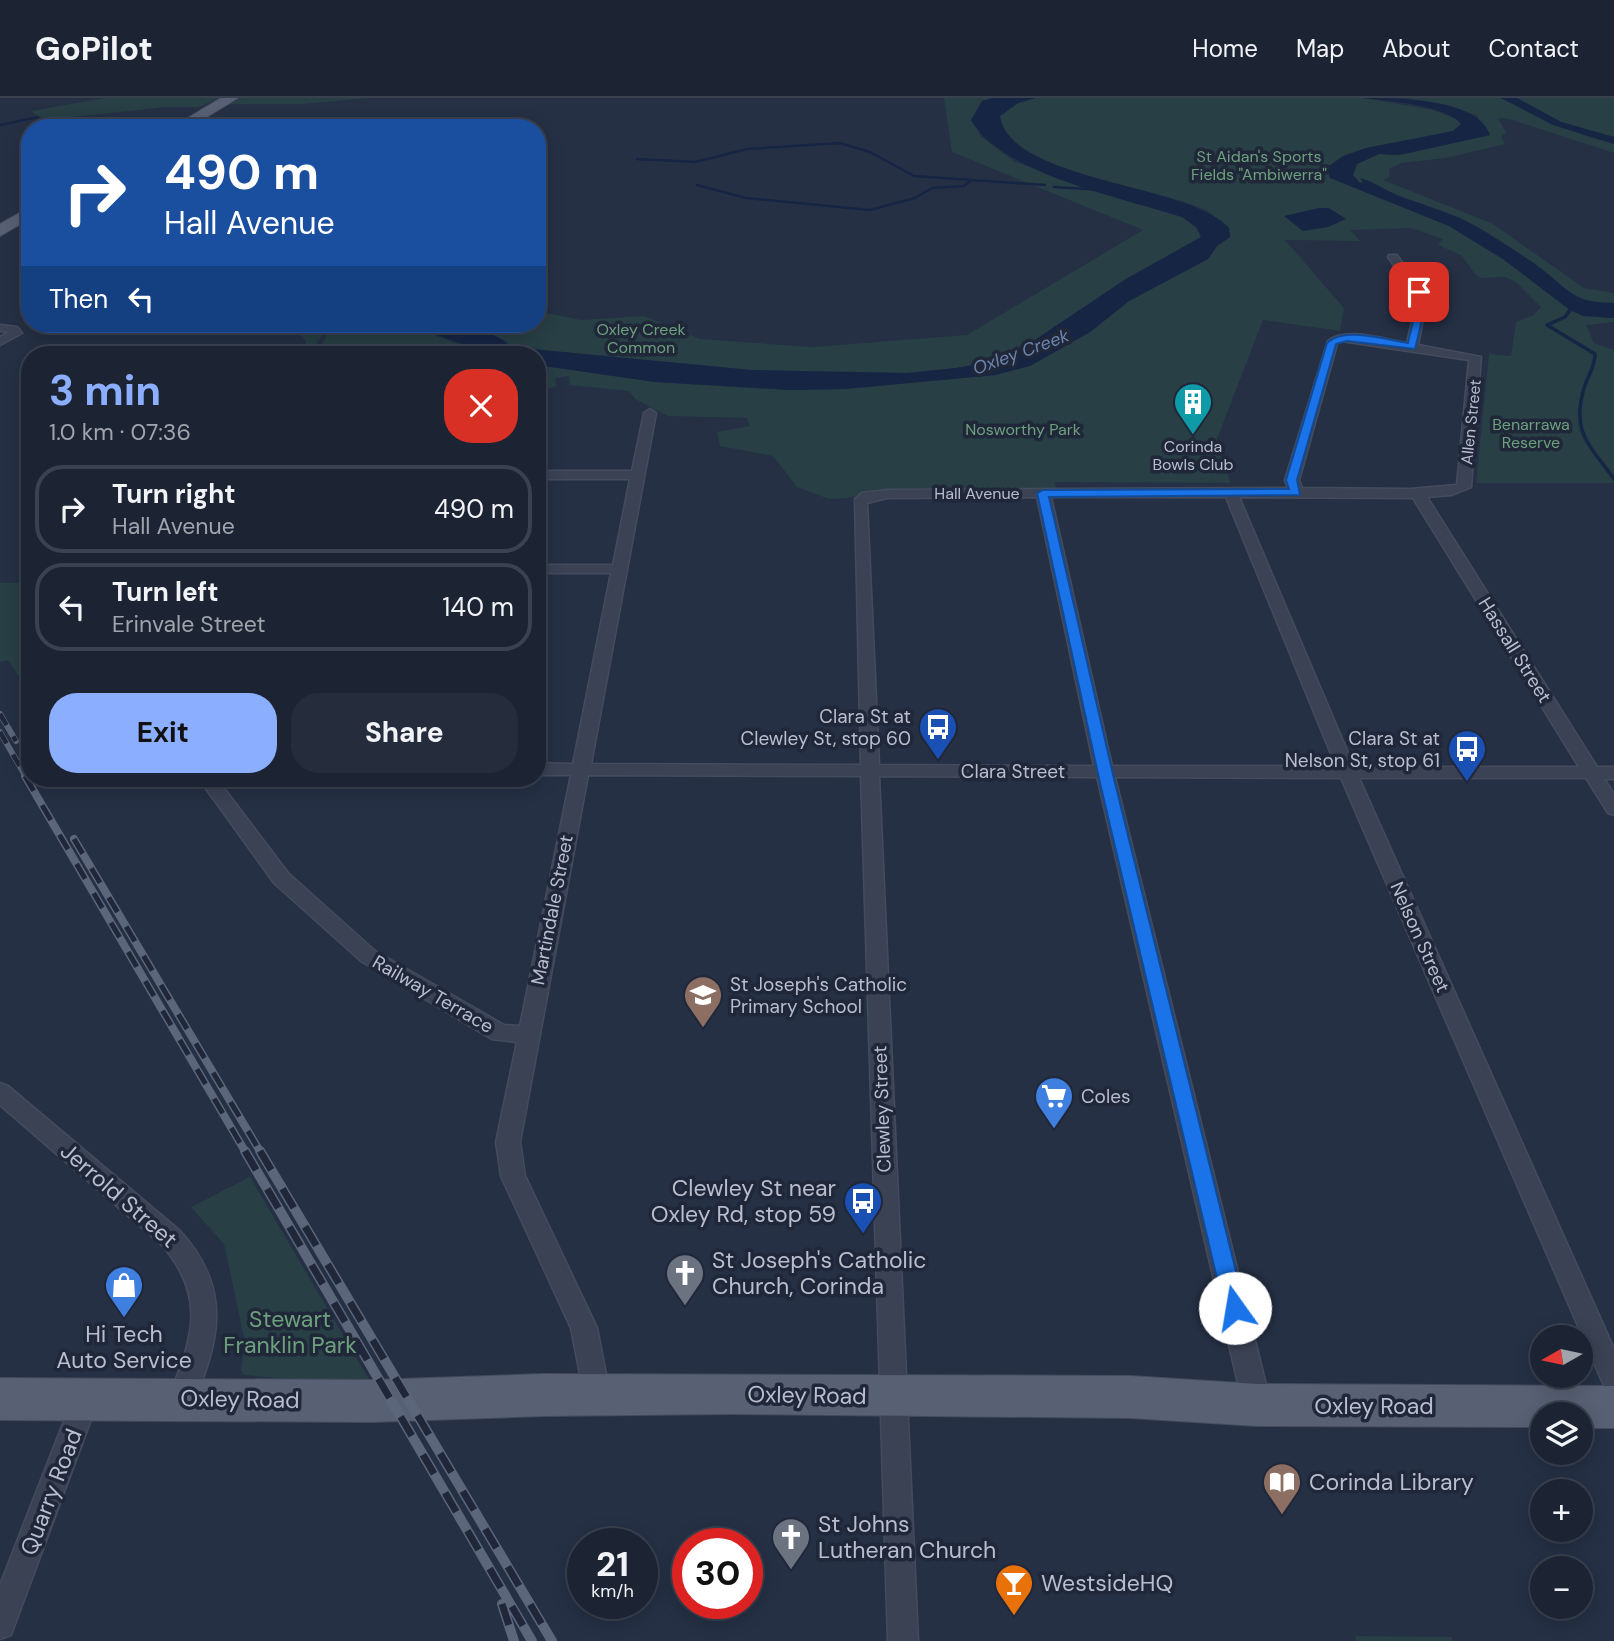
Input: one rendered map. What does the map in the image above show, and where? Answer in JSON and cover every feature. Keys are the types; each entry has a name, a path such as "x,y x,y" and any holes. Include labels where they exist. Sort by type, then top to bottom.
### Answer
{"main road":[{"path":"194,119 231,98"},
{"path":"0,231 21,218"},
{"name":"Oxley Road","path":"0,1399 372,1401 597,1395 894,1396 1131,1398 1257,1405 1614,1407"}],"street":[{"path":"1296,492 1292,480 1332,343 1338,338 1412,347 1422,299 1393,257"},
{"path":"0,328 13,329 16,333 0,342"},
{"name":"Allen Street","path":"1412,347 1475,357 1464,487"},
{"name":"Martindale Street","path":"597,1395 584,1328 509,1163 509,1129 650,413"},
{"path":"546,475 637,475"},
{"name":"Hall Avenue","path":"867,496 1454,491 1464,487"},
{"name":"Hassall Street","path":"1416,491 1614,809"},
{"path":"1043,493 1105,771 1257,1405"},
{"name":"Nelson Street","path":"1231,493 1348,771 1614,1379"},
{"name":"Clewley Street","path":"867,496 860,502 868,770 903,1641"},
{"path":"546,569 619,569"},
{"name":"Clara Street","path":"546,769 1614,773"},
{"name":"Railway Terrace","path":"214,787 281,878 368,956 500,1033 527,1035"},
{"name":"Jerrold Street","path":"0,1092 189,1257 204,1298 206,1328 181,1399"},
{"name":"Quarry Road","path":"0,1624 86,1398"}],"green space":[{"path":"105,98 218,98 200,107 166,107 53,119 38,117 31,111"},
{"path":"241,98 369,98 303,104 229,104"},
{"name":"Oxley Creek Common","path":"944,98 993,98 982,101 979,135 1015,162 1182,217 1196,227 1202,237 1126,279 1017,352 985,363 956,368 907,373 751,370 546,350 546,346 510,346 505,340 483,333 546,333 546,313 581,320 644,316 700,339 813,347 967,335 1143,230 952,152"},
{"path":"1035,98 1364,98 1433,110 1459,120 1462,123 1453,131 1343,156 1330,177 1449,226 1503,259 1570,310 1583,316 1614,318 1614,322 1586,325 1594,343 1614,350 1614,483 1476,483 1489,354 1511,356 1516,322 1534,315 1541,307 1516,282 1505,277 1482,278 1476,275 1461,255 1438,245 1443,239 1411,228 1350,230 1360,241 1285,240 1344,308 1340,331 1263,320 1215,444 1231,483 1055,482 1056,489 881,489 849,498 829,499 797,487 773,456 720,446 717,432 750,426 747,418 668,416 635,399 629,391 570,385 569,376 555,378 556,386 546,390 546,366 655,382 791,390 845,389 995,375 1030,366 1090,332 1129,301 1208,259 1217,246 1230,237 1209,212 1188,203 1091,177 1058,166 1030,152 1010,136 1000,116 1018,103"},
{"path":"1407,98 1501,98 1586,136 1614,144 1614,153 1506,118 1498,119 1506,132 1501,137 1505,144 1446,158 1401,163 1389,169 1390,177 1383,180 1493,224 1584,288 1614,293 1614,303 1590,301 1574,295 1510,247 1465,221 1369,181 1361,179 1363,182 1360,184 1353,175 1357,164 1379,154 1400,155 1490,135 1476,115"},
{"path":"1517,98 1614,98 1614,137 1561,122"},
{"path":"299,333 323,333 315,346 304,346 306,342"},
{"path":"328,333 428,333 464,346 321,346"},
{"path":"0,583 21,583 21,680 8,660 0,662"},
{"name":"Stewart Franklin Park","path":"250,1177 373,1386 243,1375 241,1370 245,1342 224,1244 191,1207"},
{"path":"1355,1636 1452,1637 1453,1641 1356,1641"}],"water":[{"name":"Oxley Creek","path":"993,98 1035,98 1018,103 1000,116 1011,138 1034,155 1066,169 1178,201 1208,213 1229,228 1230,237 1217,246 1208,259 1129,301 1090,332 1030,366 995,375 845,389 791,390 655,382 546,366 546,350 751,370 907,373 985,363 1017,352 1126,279 1201,237 1196,227 1182,217 1066,182 1008,155 986,139 971,120 982,101"},
{"path":"1364,98 1415,100 1454,107 1482,123 1490,135 1399,155 1379,154 1357,164 1353,175 1360,183 1363,182 1360,178 1365,179 1399,196 1450,214 1479,228 1528,259 1574,295 1590,301 1614,303 1614,318 1583,316 1570,310 1503,259 1449,226 1330,178 1326,168 1343,156 1366,148 1453,131 1461,124 1443,112 1430,108"},
{"path":"1501,98 1517,98 1561,122 1614,137 1614,144 1553,125"},
{"path":"1329,208 1346,219 1328,227 1303,231 1284,216"},
{"name":"Oxley Creek","path":"431,333 489,333 510,346 467,346"}],"waterway":[{"path":"28,119 38,117"},
{"path":"0,125 21,121"},
{"path":"637,159 695,162 747,149 840,143 870,152 914,176 1045,185"},
{"path":"697,185 746,198 870,210 915,198 932,188 964,186 971,180"},
{"path":"1054,187 1103,190"},
{"path":"1573,306 1565,317 1547,325 1595,354 1581,401 1581,426 1590,446 1614,479"}],"railway":[{"path":"0,714 16,741"},
{"path":"0,732 21,768"},
{"path":"31,787 246,1153"},
{"path":"74,839 261,1153"},
{"path":"245,1151 532,1641"},
{"path":"260,1151 552,1641"},
{"path":"502,1604 514,1641"}],"place":[{"name":"Corinda Bowls Club","path":"1193,436"},
{"name":"Clara St at Clewley St, stop 60","path":"938,761"},
{"name":"Clara St at Nelson St, stop 61","path":"1467,783"},
{"name":"St Joseph's Catholic Primary School","path":"703,1029"},
{"name":"Coles","path":"1054,1130"},
{"name":"Clewley St near Oxley Rd, stop 59","path":"863,1235"},
{"name":"St Joseph's Catholic Church, Corinda","path":"685,1307"},
{"name":"Hi Tech Auto Service","path":"124,1319"},
{"name":"Corinda Library","path":"1282,1516"},
{"name":"St Johns Lutheran Church","path":"791,1571"},
{"name":"WestsideHQ","path":"1014,1617"}],"route":[{"path":"1235,1308 1107,783 1043,493 1296,492 1292,480 1332,343 1338,338 1347,338 1412,347 1422,299 1419,292"}],"park label":[{"name":"St Aidan's Sports Fields \"Ambiwerra\"","path":"1259,165"},
{"name":"Nosworthy Park","path":"1023,429"},
{"name":"Benarrawa Reserve","path":"1531,433"}]}
